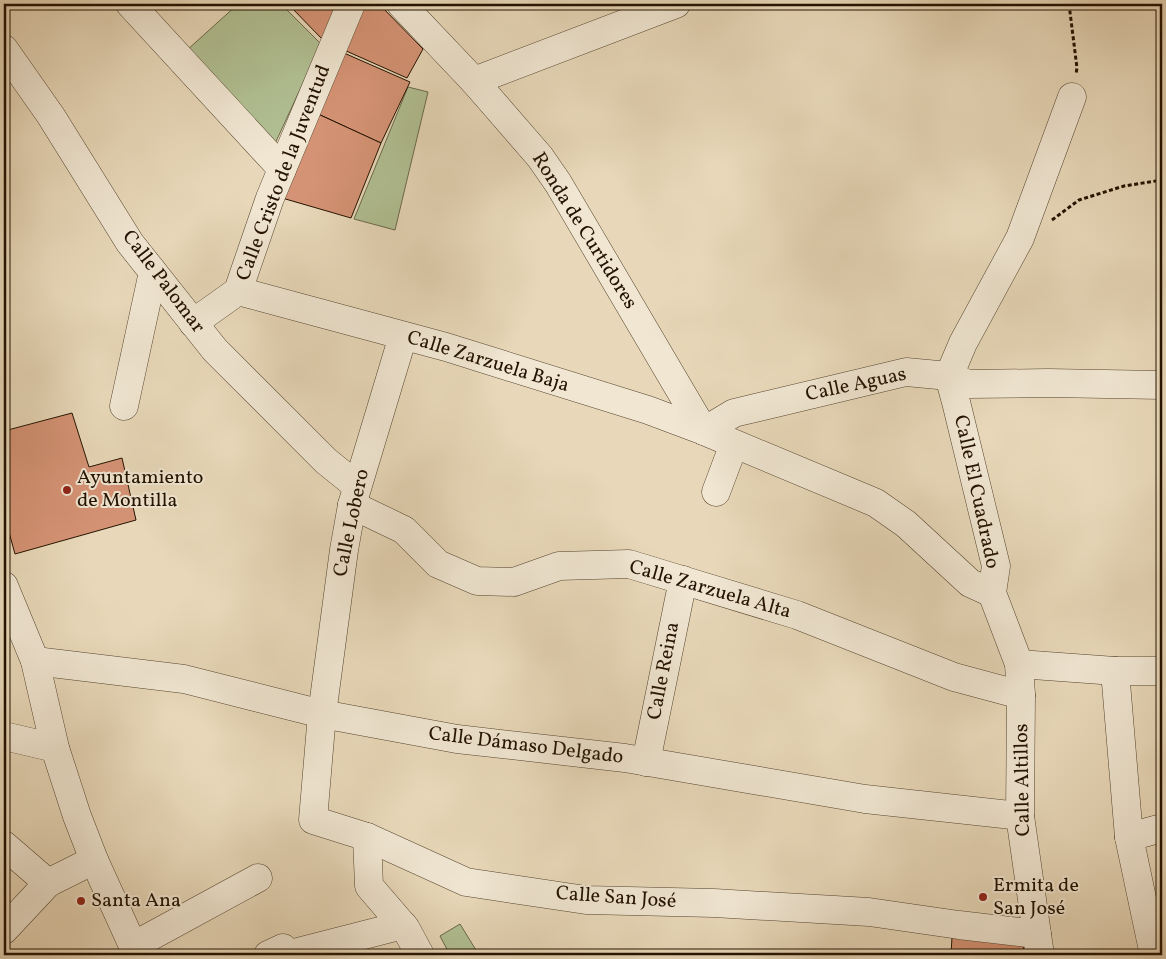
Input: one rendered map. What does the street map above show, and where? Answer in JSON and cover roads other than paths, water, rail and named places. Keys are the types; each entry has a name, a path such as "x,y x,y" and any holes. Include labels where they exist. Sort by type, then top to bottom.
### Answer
{"street":[{"path":"130,4 282,169"},
{"name":"Calle Cristo de la Juventud","path":"193,323 238,291 270,198 351,4"},
{"name":"Ronda de Curtidores","path":"401,4 474,81 540,157 558,183 704,431"},
{"path":"474,81 676,4"},
{"name":"Calle Palomar","path":"4,49 51,116 130,243 215,350 326,461 354,495"},
{"path":"949,376 963,343 1020,238 1072,97"},
{"path":"124,406 153,272"},
{"name":"Calle Zarzuela Baja","path":"238,291 446,347 648,410 704,431 876,503 906,524 970,583 992,593"},
{"name":"Calle Lobero","path":"322,714 344,550 354,495 403,336"},
{"name":"Calle Aguas","path":"704,431 734,413 906,372 949,376 968,384 1162,385"},
{"name":"Calle El Cuadrado","path":"949,376 996,566 992,593 1019,664"},
{"path":"716,492 734,444"},
{"name":"Calle Zarzuela Alta","path":"354,495 404,530 438,564 478,581 514,582 559,566 629,564 797,615 954,677 1022,695"},
{"name":"Calle Reina","path":"646,762 682,580"},
{"path":"4,586 35,661 55,748 77,816 94,860 135,951 258,878"},
{"name":"Calle Dámaso Delgado","path":"35,661 184,679 322,714 457,740 625,758 865,799 1020,816"},
{"path":"1019,664 1115,671 1162,671"},
{"name":"Calle Altillos","path":"1019,664 1022,695 1020,816 1039,945"},
{"path":"1115,671 1129,837 1154,955"},
{"name":"Calle San José","path":"322,714 314,820 367,837 466,882 586,900 870,912 960,925 1039,945"},
{"path":"4,736 55,748"},
{"path":"1129,837 1162,828"},
{"path":"367,837 369,886 403,926 420,955"},
{"path":"4,845 48,883"},
{"path":"4,930 48,883 94,860"},
{"path":"268,955 283,948 286,955 403,926"}],"place":[{"name":"Ayuntamiento de Montilla","path":"67,490"},
{"name":"Ermita de San José","path":"983,897"},
{"name":"Santa Ana","path":"81,901"}]}
